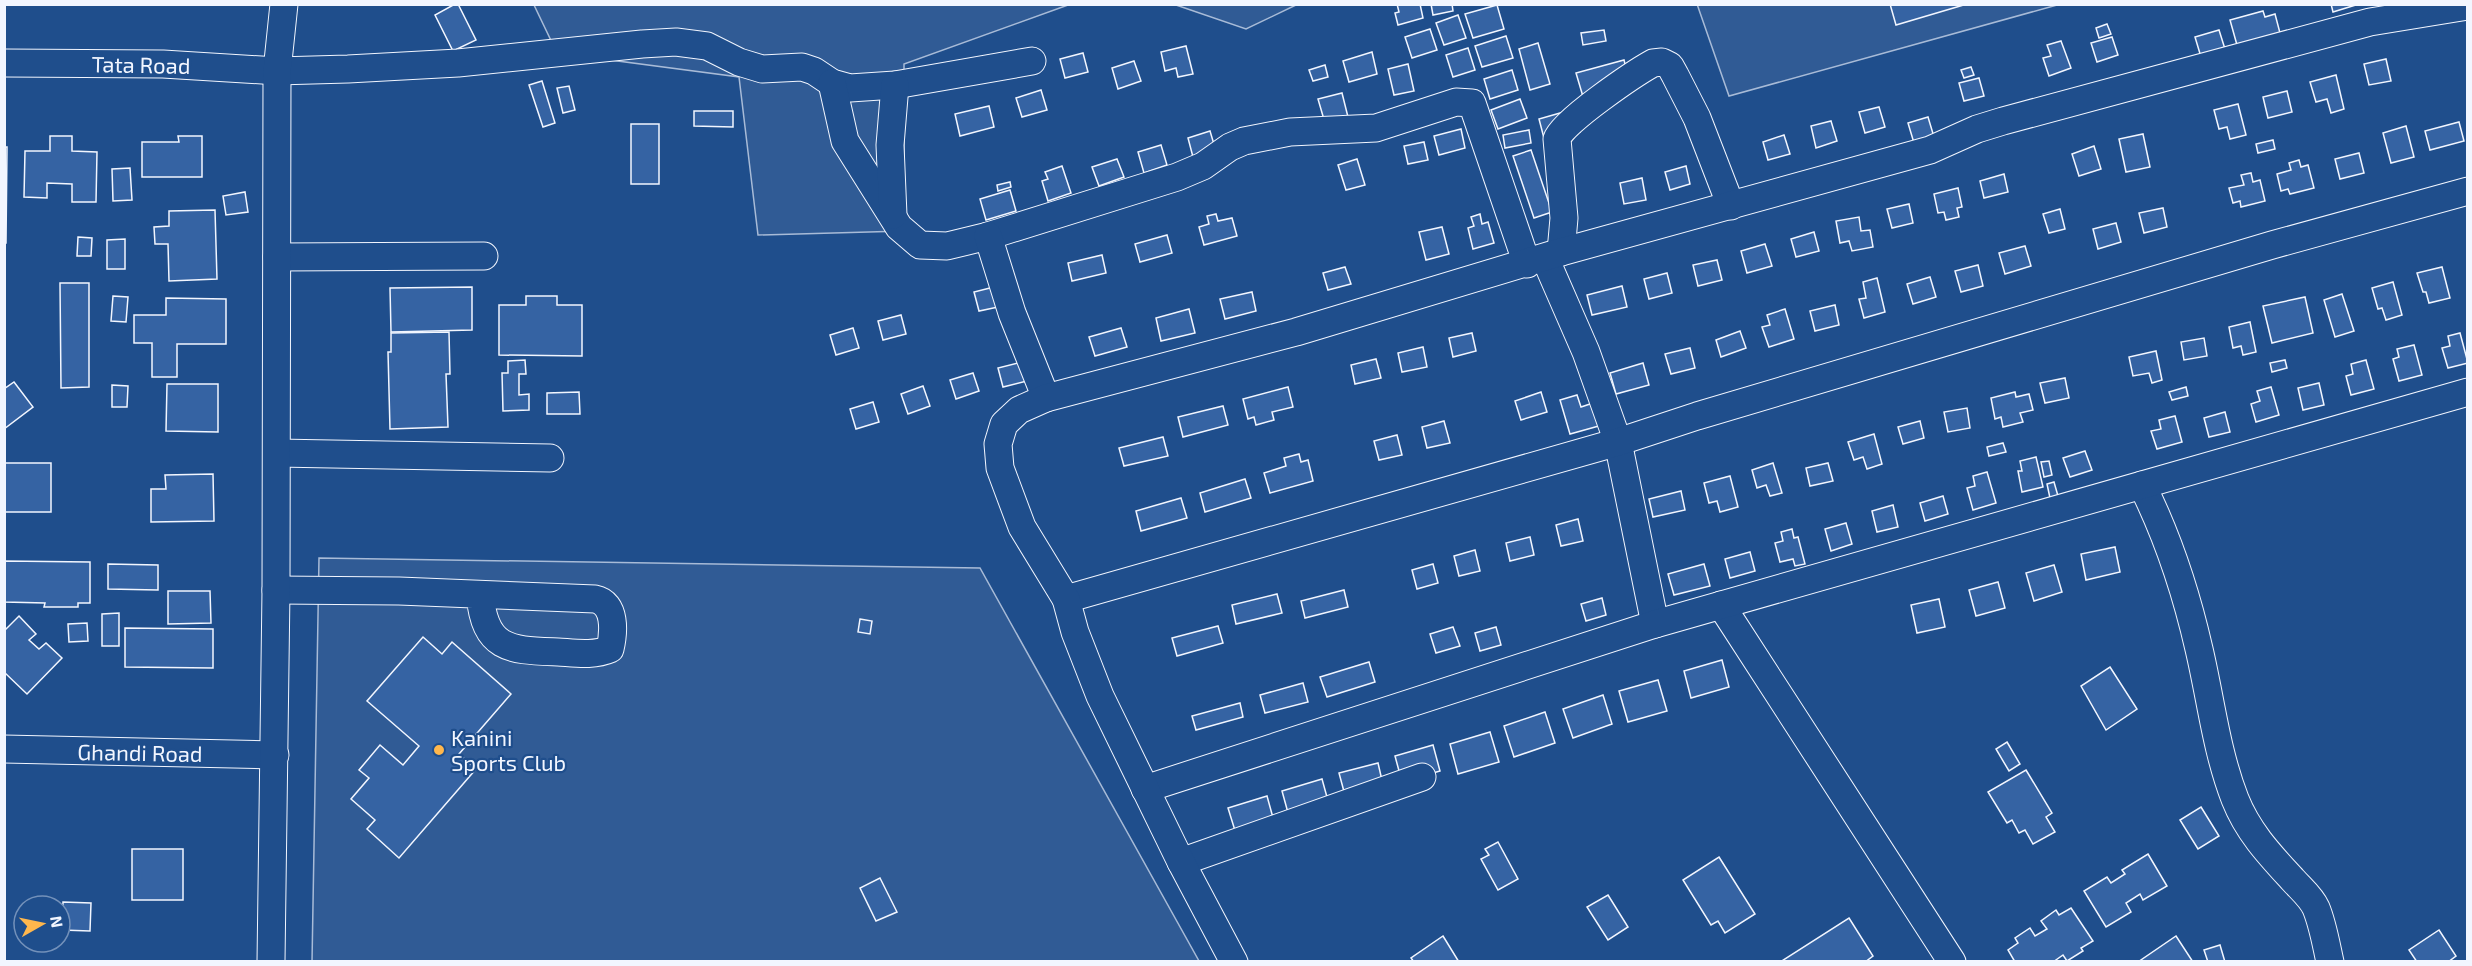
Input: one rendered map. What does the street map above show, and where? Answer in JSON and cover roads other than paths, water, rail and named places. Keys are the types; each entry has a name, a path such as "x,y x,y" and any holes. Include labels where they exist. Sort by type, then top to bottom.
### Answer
{"street":[{"path":"271,962 275,755 277,71 284,4"},
{"path":"1234,962 1181,862 1096,687 1075,632 1066,599 1022,527 1000,468 998,444 1004,424 1018,410 1046,398 1296,332 1544,258 1930,150 1977,129 2003,121 2370,22 2468,6"},
{"name":"Tata Road","path":"4,63 174,64 277,71 458,63 676,42 707,46 739,62 762,69 802,67 814,70 832,83"},
{"path":"1032,61 895,85 850,88 832,83 837,114 845,141 894,218 908,237 920,245 947,246 988,236 1192,171 1244,141 1290,132 1376,128 1463,101 1472,103 1586,352 1618,442 1655,624"},
{"path":"1544,258 1564,218 1557,139 1559,131 1653,63 1662,62 1670,66 1675,75 1697,118 1731,206"},
{"path":"894,218 890,145 895,85"},
{"path":"1066,599 1618,442 1697,416 2272,245 2468,191"},
{"path":"988,236 1012,313 1046,398"},
{"path":"277,257 484,256"},
{"path":"1145,789 1655,624 2468,392"},
{"path":"277,453 550,458"},
{"path":"2142,485 2160,520 2179,572 2200,649 2217,742 2236,801 2247,826 2316,908 2330,962"},
{"path":"276,590 399,591 602,600 611,612 610,649 602,652 579,653 517,650 507,647 486,626 480,595"},
{"path":"1721,605 1952,962"},
{"name":"Ghandi Road","path":"4,750 275,755"},
{"path":"1181,862 1422,777"}],"place":[{"name":"Kanini Sports Club","path":"439,750"}]}
